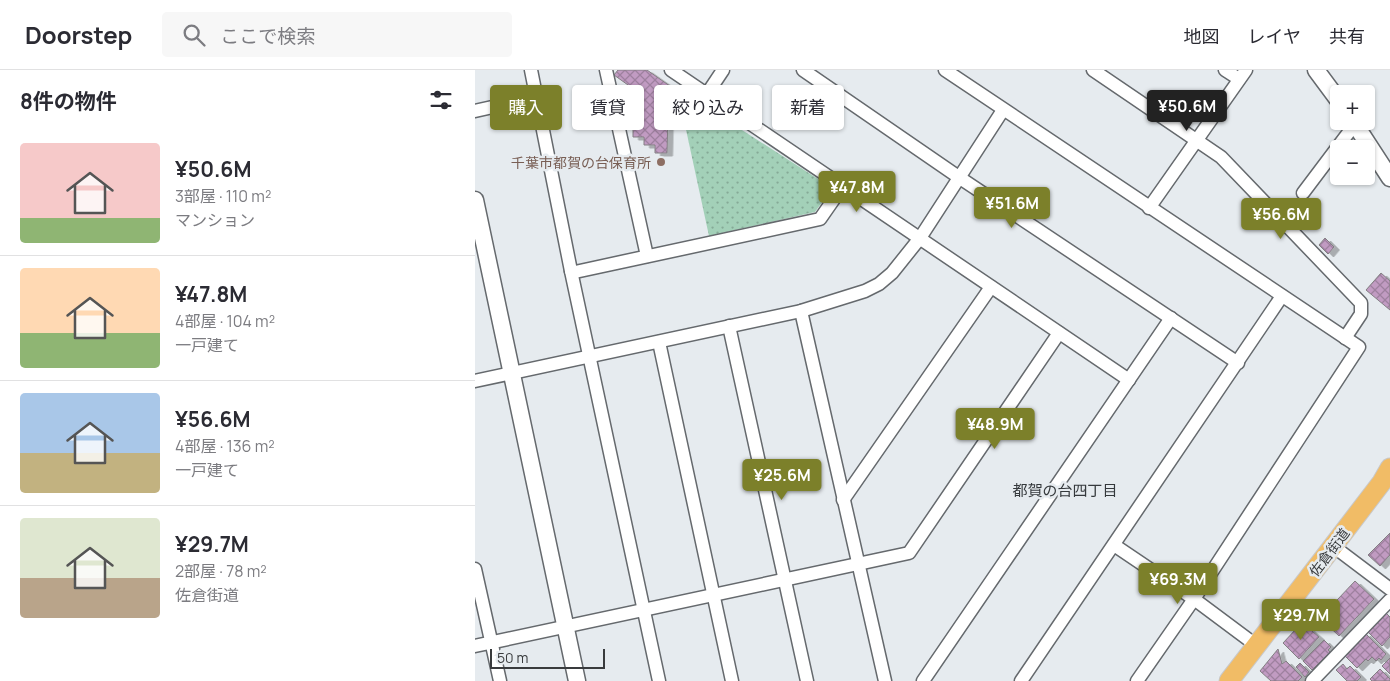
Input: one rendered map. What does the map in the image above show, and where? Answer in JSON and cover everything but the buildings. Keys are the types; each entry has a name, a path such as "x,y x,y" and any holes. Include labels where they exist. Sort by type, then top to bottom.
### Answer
{"main road":[{"name":"佐倉街道","path":"1229,681 1382,482 1390,468"}],"street":[{"path":"531,70 534,85"},
{"path":"606,70 647,256"},
{"path":"671,70 694,85"},
{"path":"713,85 723,70"},
{"path":"803,70 960,178 1237,363"},
{"path":"945,70 1359,347 1194,599 1137,681"},
{"path":"1093,70 1221,157 1361,303 1361,314 1345,338"},
{"path":"1149,208 1242,75 1225,70"},
{"path":"1316,70 1330,89"},
{"path":"475,111 490,108"},
{"path":"475,382 801,311 865,291 879,284 892,273 920,238 1003,110"},
{"path":"543,130 589,357 659,681"},
{"path":"760,130 1129,380"},
{"path":"1303,193 1348,130"},
{"path":"1359,130 1389,174"},
{"path":"571,271 575,272 820,219 843,186"},
{"path":"475,200 577,681"},
{"path":"843,500 991,287"},
{"path":"1021,681 1282,296"},
{"path":"801,311 885,681"},
{"path":"923,681 1171,318"},
{"path":"729,326 807,681"},
{"path":"475,646 909,553 1059,332"},
{"path":"659,342 732,681"},
{"path":"1114,545 1194,599 1257,646"},
{"path":"1333,546 1390,589"},
{"path":"475,569 500,681"},
{"path":"1312,681 1390,600"}],"green space":[{"path":"686,130 742,130 832,188 815,212 709,236"}],"place":[{"name":"千葉市都賀の台保育所","path":"661,162"}],"district":[{"name":"都賀の台四丁目","path":"1065,490"}]}
